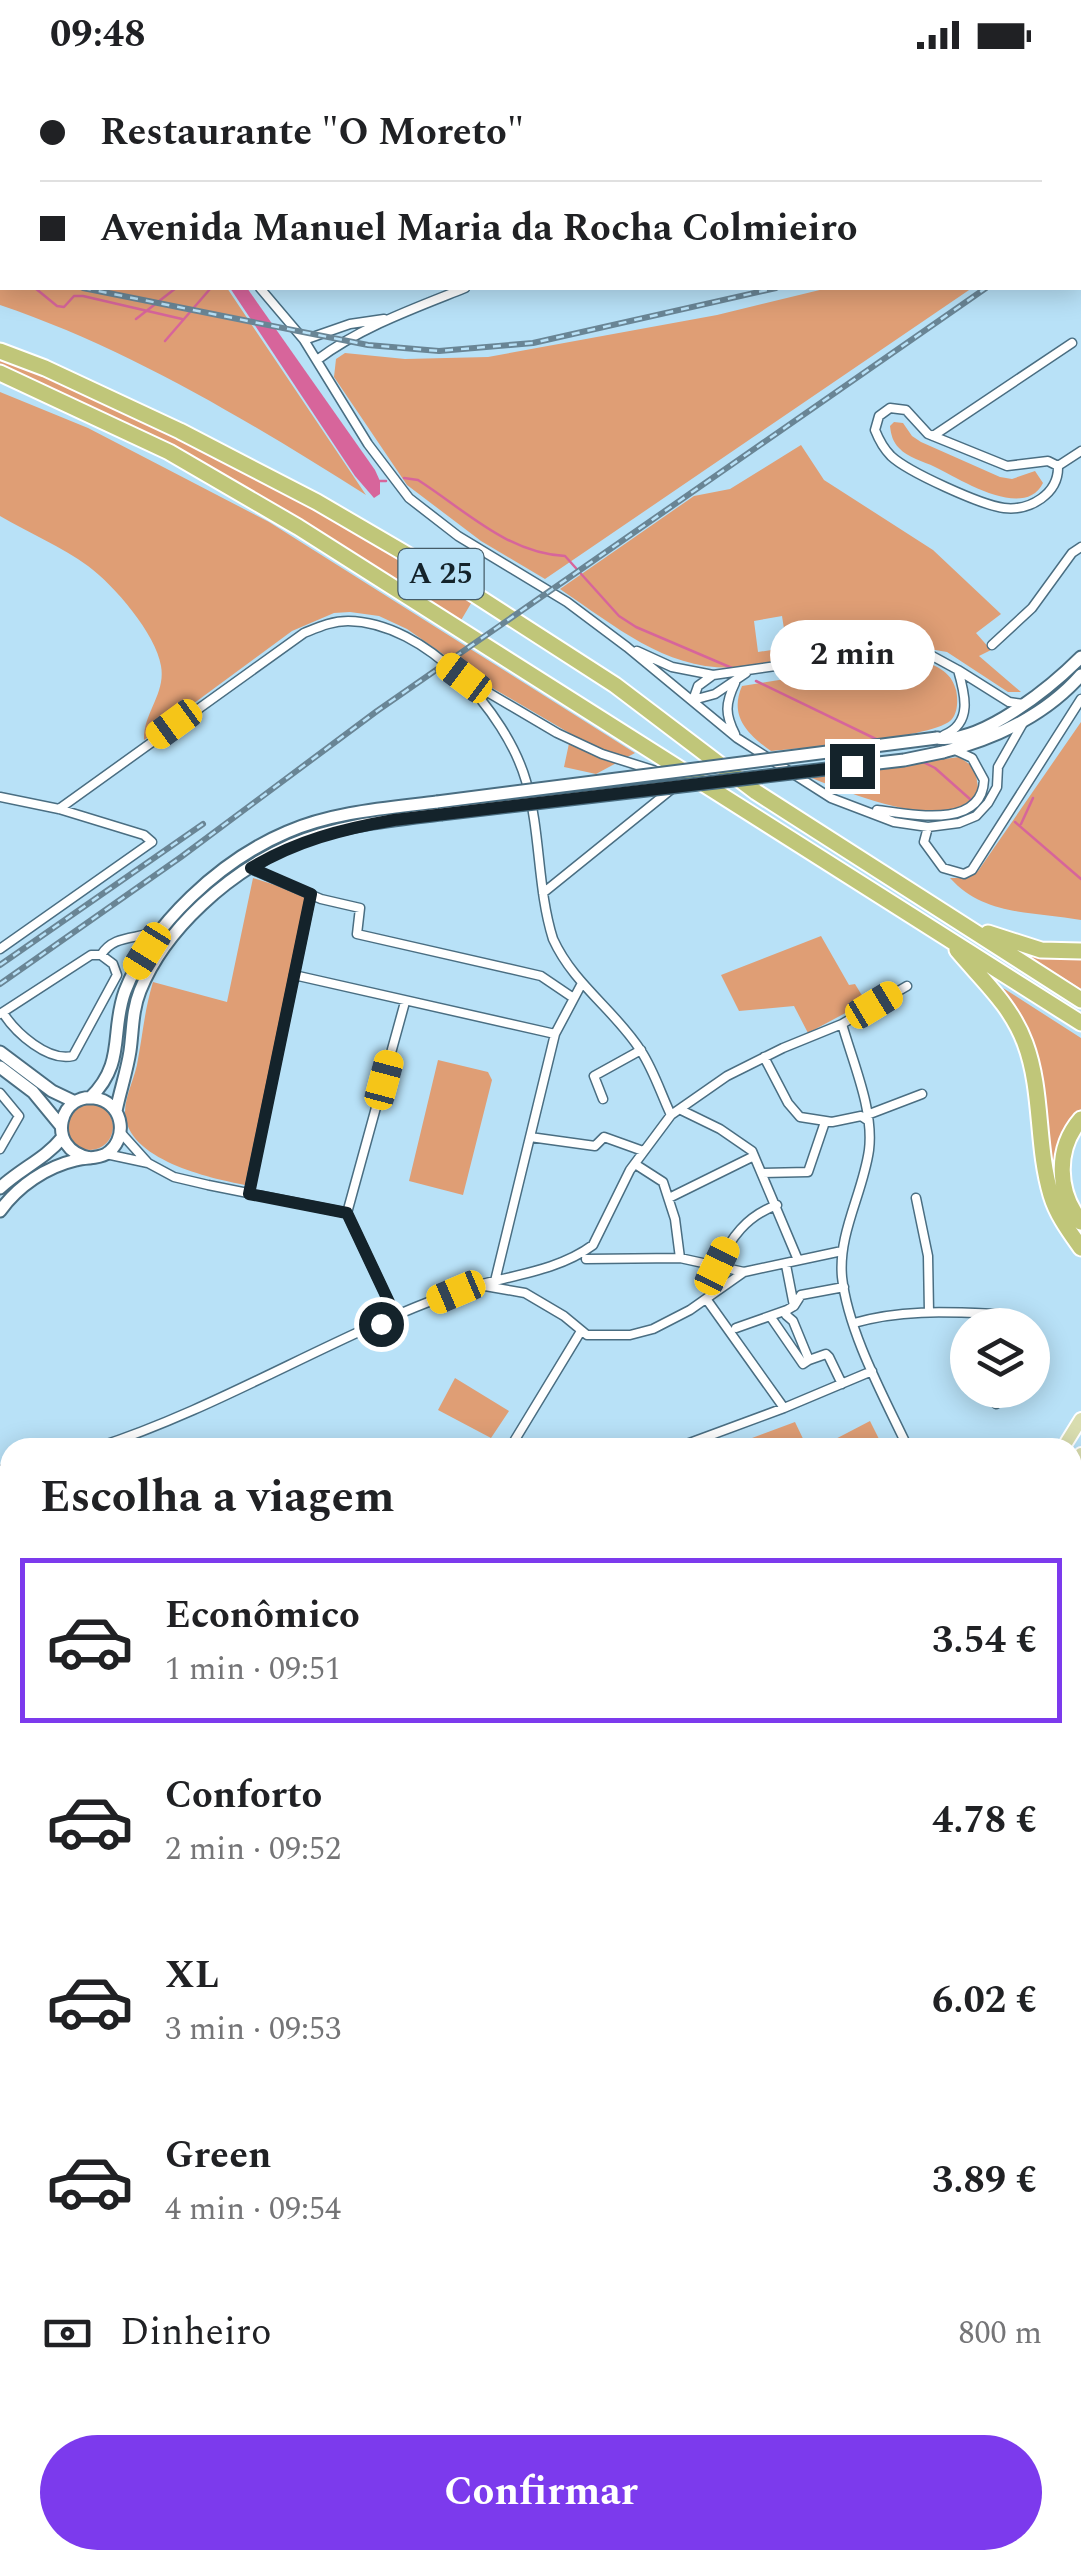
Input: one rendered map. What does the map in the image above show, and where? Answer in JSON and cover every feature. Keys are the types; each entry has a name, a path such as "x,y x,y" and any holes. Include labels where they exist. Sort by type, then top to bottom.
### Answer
{"highway":[{"name":"A 25","path":"0,351 180,432 317,502 466,588 615,686 756,792 1081,1000"},
{"name":"A 25","path":"0,373 169,452 298,527 1081,1023"},
{"path":"949,915 1028,947 1051,952 1081,951"},
{"path":"951,944 1006,1007 1021,1032 1033,1074 1051,1194 1064,1224 1081,1248"},
{"path":"1081,1119 1068,1139 1062,1170 1067,1199 1081,1222"}],"main road":[{"path":"0,1211 34,1177 73,1160 106,1154 114,1147 121,1132 116,1111 136,1004 150,970 202,906 251,868 292,845 347,828 439,808 660,773 945,739 1029,704 1081,657"},
{"path":"90,1098 111,1070 124,994 134,970 164,927 202,887 287,832 346,816 677,786 904,760 972,744 1024,720 1081,675"},
{"path":"0,1052 36,1087 75,1153 90,1158"},
{"path":"0,1067 75,1102"},
{"path":"0,1188 48,1156 62,1132 64,1113 75,1102 90,1098 108,1102 116,1111"}],"street":[{"path":"262,290 304,340 368,444 409,498 458,536 566,602 737,738 831,798 894,822 928,826 960,823 976,816 988,802 996,787 998,766 1024,720"},
{"path":"317,360 394,317 460,290"},
{"path":"304,340 350,324 394,317"},
{"path":"933,436 1072,343"},
{"path":"1058,466 1048,461 1007,466 922,431 906,410 898,408 883,412 875,424 884,448 895,460 998,507 1022,508 1042,499 1053,484 1058,466 1081,451"},
{"path":"992,645 1032,608 1072,553 1081,547"},
{"path":"59,810 282,646 332,622 363,622 391,631 556,733 602,754 660,773"},
{"path":"627,647 672,667 713,674 896,650 925,652 1009,702 1029,704"},
{"path":"937,738 960,723 966,708 958,670"},
{"path":"693,700 714,694 748,672"},
{"path":"693,700 698,686 713,674"},
{"path":"464,678 498,722 526,782 543,893 562,959 641,1050 671,1116"},
{"path":"734,683 726,701 726,716 737,738"},
{"path":"928,826 924,842 943,868 964,874 972,870 1081,699"},
{"path":"868,810 924,816 969,810 984,792 981,769 960,751 943,752"},
{"path":"543,893 677,786"},
{"path":"0,798 144,834 152,842 0,949"},
{"path":"251,868 311,894 360,908 357,934 541,976 572,998"},
{"path":"249,1194 311,894"},
{"path":"100,955 114,941 142,938 164,927"},
{"path":"117,975 73,1056 52,1055 17,1031 1,1014 91,955 100,955 114,964 124,994"},
{"path":"294,976 555,1034"},
{"path":"496,1281 555,1034 582,986"},
{"path":"122,1438 396,1317 475,1286 520,1275 582,1252 592,1245 634,1164 671,1116 727,1076 842,1024 907,986"},
{"path":"396,1317 347,1213 405,1002"},
{"path":"842,1024 868,1118 867,1162 842,1251 844,1287 872,1371 903,1438"},
{"path":"603,1099 594,1076 641,1050"},
{"path":"764,1056 796,1114 825,1122 868,1118 922,1094"},
{"path":"0,1093 19,1116 0,1149"},
{"path":"681,1110 720,1129 754,1156 798,1260"},
{"path":"762,1172 808,1172 825,1122"},
{"path":"121,1132 148,1163"},
{"path":"530,1136 596,1146 604,1136 643,1151"},
{"path":"106,1154 148,1163 174,1176 347,1213"},
{"path":"669,1198 754,1156"},
{"path":"634,1164 662,1182 669,1198 680,1258"},
{"path":"916,1198 928,1256 929,1312"},
{"path":"717,1266 731,1238 761,1211 776,1205"},
{"path":"586,1259 680,1258 744,1272 842,1251"},
{"path":"786,1265 790,1308 805,1356"},
{"path":"475,1286 516,1291 564,1316 581,1331 597,1336 652,1329 707,1300 744,1272"},
{"path":"516,1291 520,1275"},
{"path":"736,1328 790,1308 801,1295 844,1287"},
{"path":"707,1300 784,1408"},
{"path":"854,1323 886,1314 950,1313"},
{"path":"770,1316 805,1356"},
{"path":"516,1438 581,1331"},
{"path":"805,1356 830,1356 842,1384"},
{"path":"703,1438 872,1371"}],"shaded area":[{"path":"0,290 228,290 366,495 233,414 142,365 0,305"},
{"path":"231,290 248,290 375,470 380,494 374,498 355,476"},
{"path":"820,290 969,290 545,579 481,541 407,485 334,377 336,359 345,353 405,359 488,357 717,315"},
{"path":"0,358 122,412 241,472 473,600 460,622 165,442 0,365"},
{"path":"0,392 88,428 269,522 635,753 596,774 564,767 571,734 489,686 407,629 379,616 350,612 334,613 292,631 144,740 162,676 157,653 143,625 110,585 88,566 0,516"},
{"path":"903,423 921,442 1000,477 1012,479 1035,471 1043,483 1034,494 1022,498 991,494 911,457 895,443 890,426"},
{"path":"801,445 824,480 933,550 1001,614 976,633 991,650 979,656 1021,692 1008,692 947,652 889,642 885,626 864,630 866,648 788,654 782,616 754,621 758,652 778,649 772,662 711,667 684,661 634,638 560,589 694,496 730,489"},
{"path":"916,658 941,669 954,683 955,713 941,726 896,737 771,751 748,731 739,715 742,686"},
{"path":"1081,722 1081,920 994,906 964,891 950,878 963,878 978,871"},
{"path":"959,757 975,768 979,794 965,806 945,811 897,807 809,777"},
{"path":"253,878 306,895 245,1185 192,1171 154,1154 129,1129 125,1112 153,982 227,1002"},
{"path":"821,936 849,985 855,984 866,1002 808,1033 794,1006 739,1011 721,975"},
{"path":"1024,953 1081,957 1081,989"},
{"path":"1003,988 1081,1038 1081,1109 1063,1136 1081,1239 1057,1194 1031,1035"},
{"path":"438,1060 488,1072 492,1080 463,1195 409,1181"},
{"path":"90,1104 106,1111 113,1127 106,1143 90,1150 74,1143 67,1127 74,1111"},
{"path":"455,1378 509,1411 491,1438 438,1410"},
{"path":"870,1421 878,1438 837,1438"},
{"path":"795,1422 803,1438 752,1438"}],"waterway":[{"path":"37,290 57,306 64,307 74,296 83,296 182,319"},
{"path":"136,319 173,290"},
{"path":"165,341 209,290"},
{"path":"404,478 418,480 505,539 565,556 619,616 732,668"},
{"path":"380,481 386,481"},
{"path":"756,681 878,740"},
{"path":"921,761 935,768 971,800"},
{"path":"1021,824 1033,798"},
{"path":"1015,822 1081,879"}],"railway":[{"path":"93,290 368,345 439,351 533,343 767,290"},
{"path":"0,984 181,857 377,711 983,290"},
{"path":"0,965 203,824"}],"route":[{"path":"381,1324 396,1317 347,1213 249,1194 311,894 251,868 292,845 347,828 394,820 852,766"}]}
